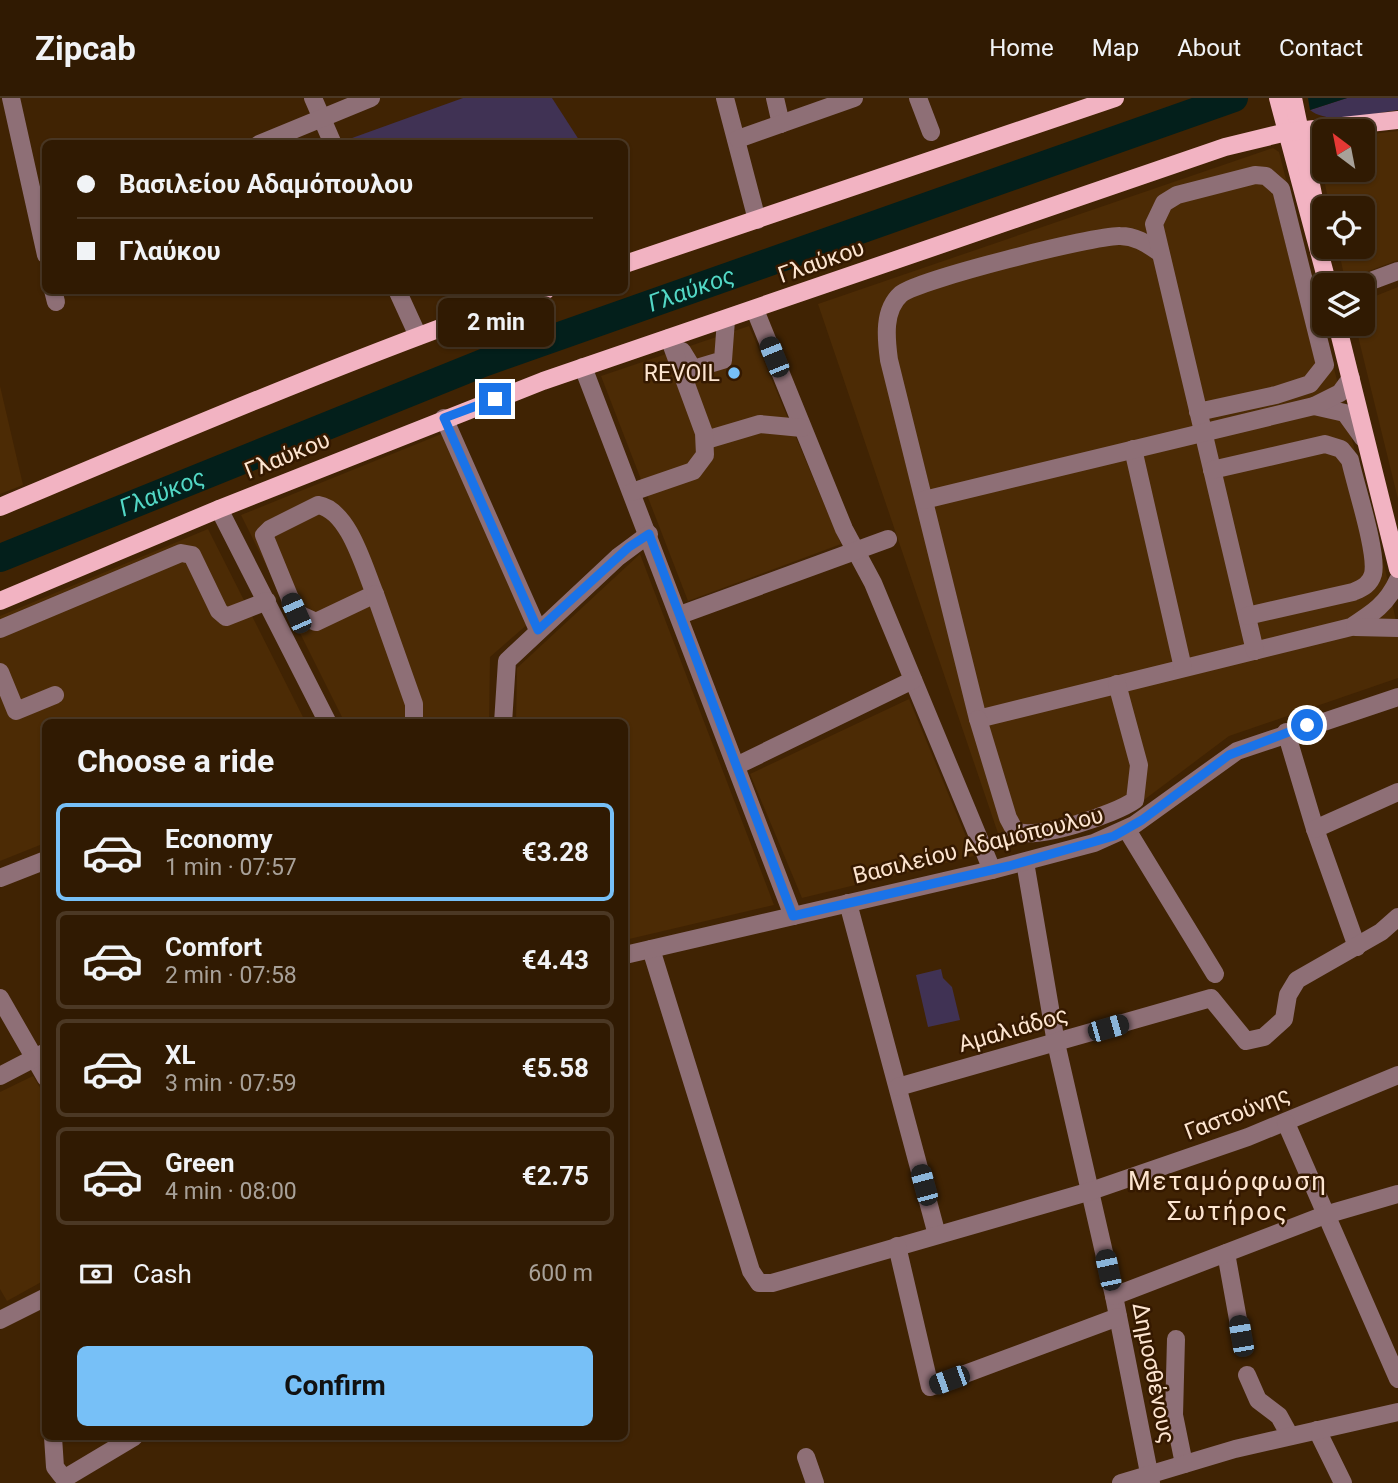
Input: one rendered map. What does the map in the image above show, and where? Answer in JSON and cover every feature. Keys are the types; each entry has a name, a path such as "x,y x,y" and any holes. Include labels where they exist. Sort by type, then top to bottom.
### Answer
{"main road":[{"path":"628,263 1115,98"},
{"path":"1290,114 1326,273"},
{"name":"Γλαύκου","path":"0,601 444,418 583,367 1199,155 1290,114 1398,120"},
{"path":"0,507 418,336 535,294"},
{"path":"1340,336 1369,453 1393,527 1398,569"}],"street":[{"path":"11,98 42,237"},
{"path":"313,98 330,140"},
{"path":"269,140 371,98"},
{"path":"725,98 738,139 757,220"},
{"path":"775,98 781,124"},
{"path":"738,139 854,98"},
{"path":"918,98 931,132"},
{"path":"1198,412 1276,395 1310,384 1325,365 1281,189 1266,176 1255,175 1177,195 1164,203 1154,224 1159,252 1255,651"},
{"path":"1117,684 1140,771 1135,800 1114,814 1034,833 1015,831 1008,818 978,719 887,344 887,321 893,303 902,294 942,277 1103,237 1132,237 1159,252"},
{"path":"1375,279 1398,271"},
{"path":"399,294 418,336"},
{"path":"755,310 802,428 855,551 873,583 992,870"},
{"path":"671,337 693,369 723,360 726,320"},
{"path":"632,492 699,467 705,455 706,440 671,337"},
{"path":"583,367 793,916"},
{"path":"924,500 1314,405 1340,393 1351,378"},
{"path":"1314,405 1348,415 1360,432 1369,453"},
{"path":"444,418 538,630"},
{"path":"706,440 760,424 802,428"},
{"path":"1212,470 1325,444 1334,445 1347,454 1353,472 1373,557 1372,577 1366,586 1247,616"},
{"path":"1133,449 1183,668"},
{"path":"375,594 316,621 305,618 296,613 264,536 270,528 318,505 330,507 341,517 375,594 414,704 414,719"},
{"path":"219,509 326,719"},
{"path":"503,719 506,663 629,547 649,534"},
{"path":"680,615 888,539"},
{"path":"241,553 265,541"},
{"path":"0,629 181,553 192,555 219,611 226,617 267,601"},
{"path":"1351,627 1380,609 1390,598 1398,580"},
{"path":"978,719 1351,627 1380,625 1398,628"},
{"path":"0,672 16,711 55,695"},
{"path":"736,766 913,680"},
{"name":"Βασιλείου Αδαμόπουλου","path":"628,955 1025,862 1127,830 1229,755 1286,732 1398,697"},
{"path":"1286,732 1315,829 1357,947"},
{"path":"1315,829 1398,792"},
{"path":"1127,830 1215,974"},
{"path":"0,878 42,862"},
{"name":"Δημοσθένους","path":"1025,862 1056,1043 1114,1296 1150,1478"},
{"path":"848,903 937,1235"},
{"name":"Αμαλιάδος","path":"898,1087 1211,998 1246,1041 1258,1040 1284,1019 1288,995 1297,980 1357,947 1398,917"},
{"name":"Γαστούνης","path":"651,949 755,1279 759,1283 772,1283 1091,1191 1286,1122 1398,1075"},
{"path":"0,998 40,1055 0,1076"},
{"path":"1286,1122 1325,1215 1396,1367"},
{"path":"1114,1296 1325,1215 1398,1194"},
{"path":"897,1246 930,1387 1118,1317"},
{"path":"1226,1253 1241,1336"},
{"path":"1,1317 42,1299"},
{"path":"1177,1339 1174,1404 1184,1464"},
{"path":"1247,1376 1258,1400 1279,1416 1290,1436"},
{"path":"1121,1483 1150,1478 1184,1464 1290,1436 1398,1412"},
{"path":"1317,1430 1343,1483"},
{"path":"53,1440 55,1467 62,1476 67,1477 129,1440"},
{"path":"806,1457 815,1483"}],"shaded area":[{"path":"463,98 552,98 579,140 347,140"},
{"path":"1347,98 1398,98 1398,110 1340,118 1318,115 1310,110"},
{"path":"1398,131 1398,260 1364,273 1344,273 1341,259 1375,259 1375,196 1327,196 1325,182 1376,182 1376,134"},
{"path":"1273,148 1279,152 1312,282 1312,336 1326,336 1386,573 1398,631 1398,678 1229,736 1120,818 1003,848 818,304"},
{"path":"1398,287 1398,499 1358,336 1375,336 1375,296"},
{"path":"749,326 841,544 688,601 601,376"},
{"path":"0,386 23,485 0,494"},
{"path":"444,433 529,623 490,657 489,719 343,719 241,515"},
{"path":"208,529 304,719 42,719 42,844 0,861 0,616"},
{"path":"640,554 774,905 628,939 628,719 516,719 517,668"},
{"path":"909,699 974,856 802,898 750,774"},
{"path":"941,969 943,978 952,987 960,1020 928,1027 916,975"},
{"path":"33,1076 42,1091 42,1282 7,1301 0,1289 0,1092"}],"water":[{"path":"1308,98 1347,98 1310,110"}],"waterway":[{"name":"Γλαύκος","path":"0,558 483,363 1234,98"}],"place":[{"name":"REVOIL","path":"734,373"}],"district":[{"name":"Μεταμόρφωση Σωτήρος","path":"1228,1196"}],"route":[{"path":"495,399 444,418 538,630 629,547 649,534 793,916 1009,866 1114,836 1142,820 1229,755 1307,725"}]}
